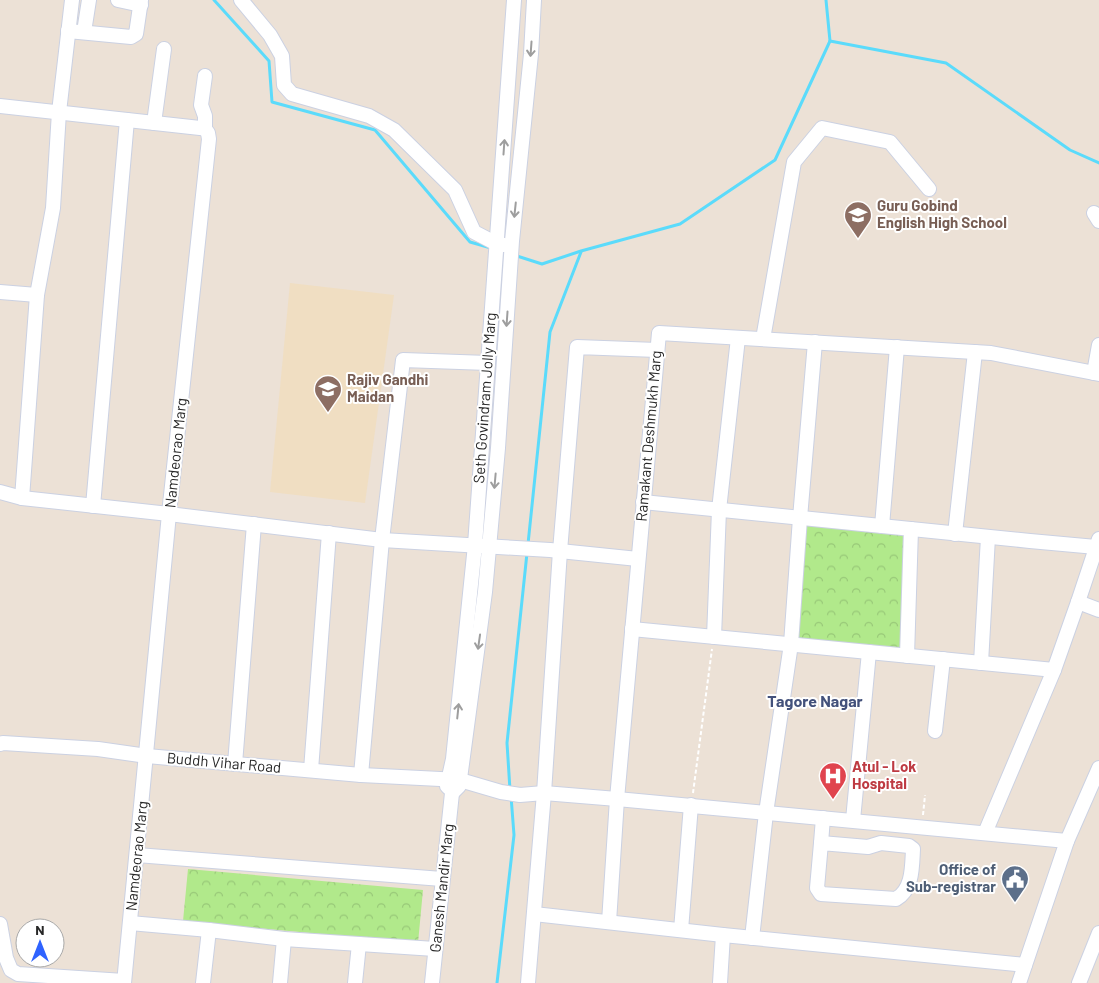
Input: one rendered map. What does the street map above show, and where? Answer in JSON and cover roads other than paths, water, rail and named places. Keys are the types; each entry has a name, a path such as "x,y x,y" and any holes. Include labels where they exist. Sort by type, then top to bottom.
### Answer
{"street":[{"path":"22,498 37,295 52,208 59,112 72,0"},
{"path":"84,32 89,0"},
{"path":"68,31 131,37 136,34 141,2 118,0"},
{"path":"241,0 270,35 282,56 284,85 292,94 369,116 394,130 455,190 474,232 497,246 512,248"},
{"name":"Seth Govindram Jolly Marg","path":"453,784 453,759 474,544 514,0"},
{"path":"453,784 485,592 534,0"},
{"path":"154,123 164,49"},
{"name":"Namdeorao Marg","path":"124,982 169,514 209,139 205,129 205,116 201,105 205,76"},
{"path":"0,106 205,129"},
{"path":"93,506 127,120"},
{"path":"763,339 794,162 822,128 890,142 929,189"},
{"path":"494,272 510,274"},
{"path":"0,292 37,295"},
{"name":"Ramakant Deshmukh Marg","path":"608,922 617,798 658,333 991,353 1097,373"},
{"path":"714,637 719,510 738,338"},
{"path":"752,938 766,812 791,644 815,342"},
{"path":"1097,373 1099,345"},
{"path":"528,983 544,794 555,551 576,347 657,350"},
{"path":"882,526 897,347"},
{"path":"956,534 975,352"},
{"path":"361,775 382,540 403,360 488,363"},
{"path":"0,492 22,498 382,540 474,544 638,559"},
{"path":"643,502 988,537 1097,542 1054,670 985,833"},
{"path":"235,764 254,524"},
{"path":"907,656 911,530"},
{"path":"311,770 329,533"},
{"path":"981,663 988,537"},
{"path":"1078,602 1099,610"},
{"path":"632,629 1054,670"},
{"path":"852,820 869,652"},
{"path":"935,731 943,659"},
{"name":"Buddh Vihar Road","path":"0,744 98,749 147,756 453,784 520,795 544,794 617,798 1067,841"},
{"path":"1019,983 1067,841 1099,768"},
{"name":"Ganesh Mandir Marg","path":"432,983 453,784"},
{"path":"681,930 691,806"},
{"path":"821,843 868,847 881,843 909,846 912,849 911,875 906,890 896,899 821,894 817,888 823,818"},
{"path":"881,843 883,823"},
{"path":"137,855 442,879"},
{"path":"534,914 1026,965"},
{"path":"130,923 284,939 435,949"},
{"path":"0,924 6,958 11,970 18,974 124,982"},
{"path":"203,983 209,930"},
{"path":"1079,983 1099,933"},
{"path":"720,983 723,935"},
{"path":"280,983 284,939"},
{"path":"355,983 359,944"}],"waterway":[{"path":"214,0 269,61 272,102 375,130 470,242 491,248"},
{"path":"826,0 830,41 946,63 1070,150 1099,163"},
{"path":"514,255 542,264 581,251 680,224 775,160 830,41"},
{"path":"528,544 550,332 581,252"},
{"path":"510,790 507,743 527,553"},
{"path":"497,983 514,835 511,796"}],"place":[{"name":"Guru Gobind English High School","path":"858,239"},
{"name":"Rajiv Gandhi Maidan","path":"328,413"},
{"name":"Atul - Lok Hospital","path":"833,800"},
{"name":"Office of Sub-registrar","path":"1015,903"}],"district":[{"name":"Tagore Nagar","path":"815,701"}]}
